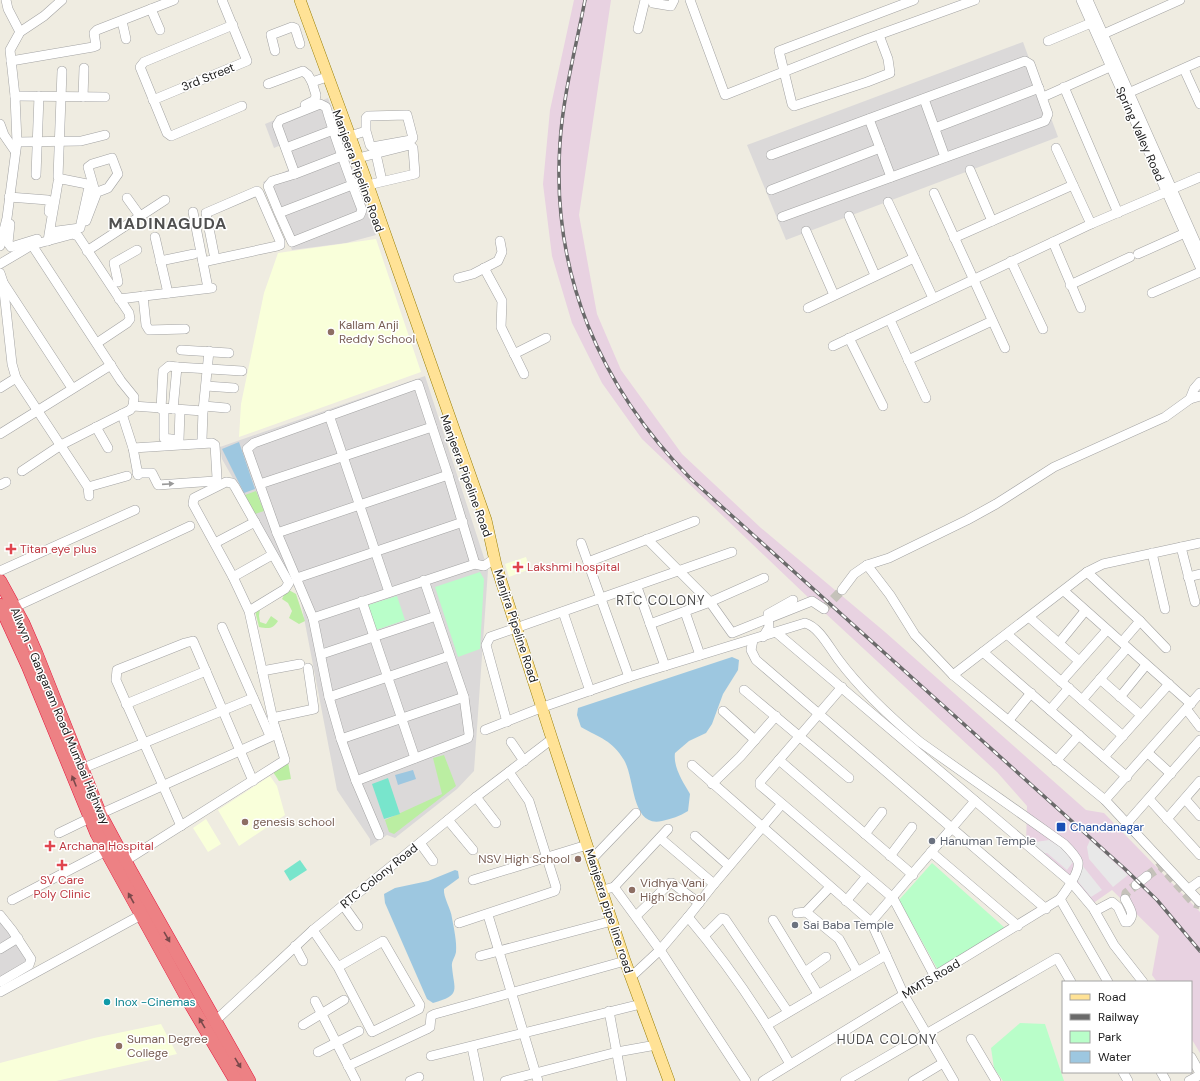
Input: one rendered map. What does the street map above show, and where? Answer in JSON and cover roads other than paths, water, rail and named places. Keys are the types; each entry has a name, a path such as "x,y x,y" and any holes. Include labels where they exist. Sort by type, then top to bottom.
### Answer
{"highway":[{"name":"Allwyn - Gangaram Road Mumbai Highway","path":"0,581 15,607 39,677 95,816 125,861 214,1022 249,1081"},
{"name":"Allwyn - Gangaram Road Mumbai Highway","path":"0,605 39,677 81,769 106,852 236,1081"}],"main road":[{"name":"Manjeera Pipeline Road","path":"295,0 301,29 321,61 324,78 351,156 442,410 480,523 491,545"},
{"name":"Manjeera Pipeline Road","path":"300,0 321,61 350,136 351,156"},
{"name":"Manjira Pipeline Road","path":"491,545 493,560 543,707 552,739"},
{"name":"Manjeera pipe line road","path":"552,739 603,890 625,961 669,1081"}],"street":[{"path":"6,0 8,9 20,32"},
{"path":"11,61 96,46 94,33 97,30 174,0"},
{"name":"3rd Street","path":"152,100 247,61 222,0"},
{"path":"641,25 646,11 645,0"},
{"path":"652,0 653,3 671,6 674,0"},
{"path":"690,0 725,95 879,34 975,0"},
{"path":"879,34 891,70 888,74 794,106 778,53 782,49 914,0"},
{"name":"Spring Valley Road","path":"1081,0 1091,23 1100,35 1169,191 1200,252"},
{"name":"Spring Valley Road","path":"1088,0 1109,65 1126,94"},
{"path":"1156,0 1160,9"},
{"path":"1100,35 1180,0"},
{"path":"0,246 6,213 12,197 16,147 15,96 10,50 20,32 58,2"},
{"path":"151,9 160,30"},
{"path":"122,21 126,39"},
{"path":"1048,41 1091,23"},
{"path":"233,25 142,64 141,72 167,133 171,136 242,106"},
{"path":"275,51 271,34 292,27 301,29 300,44"},
{"path":"0,53 10,50"},
{"path":"771,155 1025,61 1030,64 1049,116 1045,120 782,217"},
{"path":"1126,94 1200,61"},
{"path":"935,128 1041,93 1064,87 1109,65"},
{"path":"1041,93 1109,65"},
{"path":"83,97 84,68"},
{"path":"1184,69 1200,104"},
{"path":"58,177 62,71"},
{"path":"268,84 303,71 306,72 312,82 316,100 279,115"},
{"path":"312,82 324,78"},
{"path":"1064,87 1118,212"},
{"path":"15,96 105,97"},
{"path":"36,174 39,96"},
{"path":"924,99 945,157"},
{"path":"295,174 277,125 280,120 320,104 326,107 333,130 351,156"},
{"path":"407,114 413,138 411,140 372,147 366,131 366,118 368,116 407,114"},
{"path":"869,119 891,177"},
{"path":"0,124 8,141 16,147 37,143 80,141 105,135"},
{"path":"286,148 333,130"},
{"path":"350,136 366,131"},
{"path":"279,213 361,184 415,174 413,148 410,145 376,154 351,156 272,181 268,186 279,213 290,240 295,242 361,213 361,184"},
{"path":"771,190 880,148"},
{"path":"1056,148 1091,224"},
{"path":"376,154 382,181"},
{"path":"970,170 992,221"},
{"path":"833,346 1091,224 1200,177"},
{"path":"0,264 49,237 80,228 88,185 62,179 59,180 49,237"},
{"path":"954,238 1073,185"},
{"path":"203,262 277,246 280,241 259,193 256,191 206,214 215,259"},
{"name":"Spring Valley Road","path":"1169,191 1200,267"},
{"path":"78,236 86,223 95,193"},
{"path":"934,193 1005,348"},
{"path":"6,213 9,245 11,247 45,235 48,200 12,197"},
{"path":"127,198 140,216"},
{"path":"87,251 165,200"},
{"path":"888,202 933,298"},
{"path":"119,299 210,288 193,212"},
{"path":"849,216 875,275"},
{"path":"195,224 207,221"},
{"path":"806,231 834,295"},
{"path":"1070,285 1185,233"},
{"path":"49,237 73,234 78,236 128,311 130,319 127,323 97,343"},
{"path":"155,237 168,293"},
{"path":"458,278 484,268 498,260 501,257 502,252 500,241"},
{"path":"1053,242 1081,308"},
{"path":"22,470 61,445 130,410 133,406 134,396 111,365 32,245"},
{"path":"106,280 117,279 115,262 137,250"},
{"path":"160,261 194,254"},
{"path":"808,308 875,275 914,258"},
{"path":"1011,262 1043,330"},
{"path":"484,268 502,301 501,328 524,374"},
{"path":"1152,293 1200,272"},
{"path":"1,277 12,364 16,378 61,445 88,492 127,476"},
{"path":"1,277 72,388"},
{"path":"144,296 146,325 149,330 185,329"},
{"path":"890,320 926,398"},
{"path":"908,360 992,322"},
{"path":"514,354 546,338"},
{"path":"849,338 883,406"},
{"path":"181,350 229,353"},
{"path":"202,439 209,352"},
{"path":"0,434 111,365"},
{"path":"179,440 169,409 163,371 169,366 242,371"},
{"path":"177,367 164,438 179,440 217,439"},
{"path":"0,388 16,378"},
{"path":"1190,399 1194,389 1200,382"},
{"path":"378,835 341,739 329,697 322,654 313,618 277,533 247,449 250,445 329,415 418,384 477,564"},
{"path":"206,386 234,388"},
{"path":"842,590 854,574 867,565 889,558 967,520 1054,468 1165,417 1190,399 1200,396"},
{"path":"133,406 169,409 226,408"},
{"path":"122,414 137,453 139,473 152,473 155,482 158,485 215,481 217,478 215,445 212,443 137,453"},
{"path":"329,415 389,592"},
{"path":"260,484 432,427"},
{"path":"96,428 108,448"},
{"path":"277,533 448,475"},
{"path":"249,611 288,586 288,582 232,483 226,482 194,498 193,504 234,577 249,611 272,718 274,735"},
{"path":"0,571 135,510"},
{"path":"588,562 695,521"},
{"path":"215,543 255,522"},
{"path":"297,578 463,522"},
{"path":"15,607 190,526"},
{"path":"647,539 710,602 732,633"},
{"path":"581,542 629,677"},
{"path":"953,674 1087,572 1103,564 1200,543"},
{"path":"1180,547 1195,602"},
{"path":"507,722 486,645 490,637 732,552"},
{"path":"1152,553 1165,609"},
{"path":"234,577 272,555"},
{"path":"313,618 424,580 477,564 484,566 493,560"},
{"path":"867,565 890,595 915,635 953,674 1056,761 1105,800 1200,902"},
{"path":"1087,572 1140,621 1166,648"},
{"path":"1188,577 1200,574"},
{"path":"650,624 710,602 764,578"},
{"path":"356,781 468,738 469,734 464,697 424,580"},
{"path":"637,586 665,666"},
{"path":"1064,591 1169,684 1189,707 1200,727"},
{"path":"763,637 770,622 767,620 768,614 793,600"},
{"path":"362,601 416,758"},
{"path":"718,649 732,633 812,602 824,609"},
{"path":"1058,643 1085,611"},
{"path":"563,612 590,690"},
{"path":"685,612 700,655"},
{"path":"322,654 436,616"},
{"path":"1029,617 1079,661"},
{"path":"1082,700 1100,679 1125,645 1140,621"},
{"path":"485,730 590,690 718,649 777,633 800,624 810,625 824,639 866,693 905,735"},
{"path":"125,861 285,760 274,735 254,698 222,627"},
{"path":"1062,682 1107,630"},
{"path":"777,633 842,687 918,746 975,801 1072,883 1095,911 1114,945 1142,981"},
{"path":"1007,634 1123,736"},
{"path":"753,640 751,650 756,660 1046,909"},
{"path":"181,826 116,680 115,674 120,668 185,643 193,642 253,781"},
{"path":"983,652 1127,777"},
{"path":"329,697 449,656"},
{"path":"1120,697 1146,665"},
{"path":"262,671 304,666 314,709 272,718"},
{"path":"126,704 206,671"},
{"path":"1100,679 1141,715"},
{"path":"1104,757 1169,684"},
{"path":"842,687 760,782 760,785 893,898 935,977"},
{"path":"1050,710 1069,688"},
{"path":"744,690 849,778"},
{"path":"1009,720 1031,693"},
{"path":"1105,800 1200,694"},
{"path":"341,739 464,697"},
{"path":"81,769 254,698"},
{"path":"723,712 755,740"},
{"path":"712,784 740,757 776,716"},
{"path":"59,833 162,784 274,735"},
{"path":"1056,761 1079,735"},
{"name":"RTC Colony Road","path":"214,1022 313,930 448,820 552,739"},
{"path":"1127,823 1200,740"},
{"path":"511,742 524,761"},
{"name":"MMTS Road","path":"763,1081 1046,909 1060,899 1072,883 1078,865 1077,860 1064,844 918,746"},
{"path":"1148,753 1171,774"},
{"path":"779,760 913,875"},
{"path":"692,765 762,828 871,922 904,995 954,1081"},
{"path":"459,924 554,892 556,887 548,857 526,796 509,772"},
{"path":"1167,818 1200,781"},
{"path":"476,798 496,823"},
{"path":"1149,798 1200,855"},
{"path":"1185,799 1200,816"},
{"path":"871,922 913,875 975,801"},
{"path":"631,977 660,950 781,804"},
{"path":"865,834 882,812"},
{"path":"592,859 636,813"},
{"path":"448,820 473,850"},
{"path":"890,856 912,828"},
{"path":"603,890 614,887 668,829"},
{"path":"695,836 729,866"},
{"path":"660,838 714,884"},
{"path":"420,843 433,861"},
{"path":"473,880 587,845"},
{"path":"12,900 106,852"},
{"path":"931,852 1018,926"},
{"path":"846,901 866,876"},
{"path":"1136,885 1147,876"},
{"path":"1189,889 1200,881"},
{"path":"636,916 670,883 699,903"},
{"path":"614,887 660,950 746,1081"},
{"path":"830,887 802,912 839,939 857,971"},
{"path":"1060,899 1107,981"},
{"path":"1095,911 1112,902 1118,907 1125,922 1128,922 1132,919 1132,914 1125,899"},
{"path":"342,906 358,926"},
{"path":"0,992 141,915"},
{"path":"488,915 537,1077"},
{"path":"0,917 18,938 31,958 29,965 0,982"},
{"path":"688,917 704,936 767,1025 790,1064"},
{"path":"704,936 722,918 725,919 788,1012"},
{"path":"773,920 818,994"},
{"path":"480,956 612,921"},
{"path":"313,930 338,967 372,1032 419,1009 420,1005 383,941 338,967"},
{"path":"0,949 18,938"},
{"path":"295,946 302,961"},
{"path":"767,1025 886,955"},
{"path":"805,972 826,957"},
{"path":"845,1081 925,1033 1057,958 1070,981"},
{"path":"348,1066 430,1027 431,1016 435,1014 625,961"},
{"path":"303,1025 344,1000"},
{"path":"315,1001 356,1081"},
{"path":"431,1056 640,1004"},
{"path":"609,1011 622,1081"},
{"path":"318,1052 359,1031"},
{"path":"971,1039 996,1081"},
{"path":"505,1081 537,1077 617,1052 656,1045"},
{"path":"472,1047 479,1081"},
{"path":"1189,1081 1200,1074 1192,1059"},
{"path":"912,1081 943,1063"}],"water":[{"path":"239,442 255,489 244,493 222,449"},
{"path":"732,657 739,660 738,670 723,694 712,724 706,733 689,741 675,753 677,769 690,794 688,811 679,816 662,821 652,821 645,817 639,810 628,768 624,760 610,744 581,727 577,715 578,708"},
{"path":"413,770 416,779 398,785 395,775"},
{"path":"455,870 458,871 459,878 444,889 444,892 451,914 456,940 456,952 452,965 455,986 452,994 433,1003 427,999 385,903 384,894 395,888 428,881"}],"tunnel":[{"path":"824,609 842,590"},
{"path":"1147,876 1161,866 1194,903 1200,905"},
{"path":"1125,899 1126,893 1136,885"}],"railway":[{"path":"585,0 567,89 560,143 559,191 564,238 574,283 588,326 607,367 631,406 659,444 691,479 1125,869 1157,900 1200,951"}],"place":[{"name":"Kallam Anji Reddy School","path":"331,332"},
{"name":"Titan eye plus","path":"11,549"},
{"name":"Lakshmi hospital","path":"518,567"},
{"name":"genesis school","path":"245,822"},
{"name":"Chandanagar","path":"1061,827"},
{"name":"Hanuman Temple","path":"932,841"},
{"name":"Archana Hospital","path":"50,846"},
{"name":"NSV High School","path":"578,859"},
{"name":"SV Care Poly Clinic","path":"62,865"},
{"name":"Vidhya Vani High School","path":"632,890"},
{"name":"Sai Baba Temple","path":"795,925"},
{"name":"Inox -Cinemas","path":"107,1002"},
{"name":"Suman Degree College","path":"119,1046"}],"district":[{"name":"MADINAGUDA","path":"168,223"},
{"name":"RTC COLONY","path":"661,600"},
{"name":"HUDA COLONY","path":"887,1039"}]}
